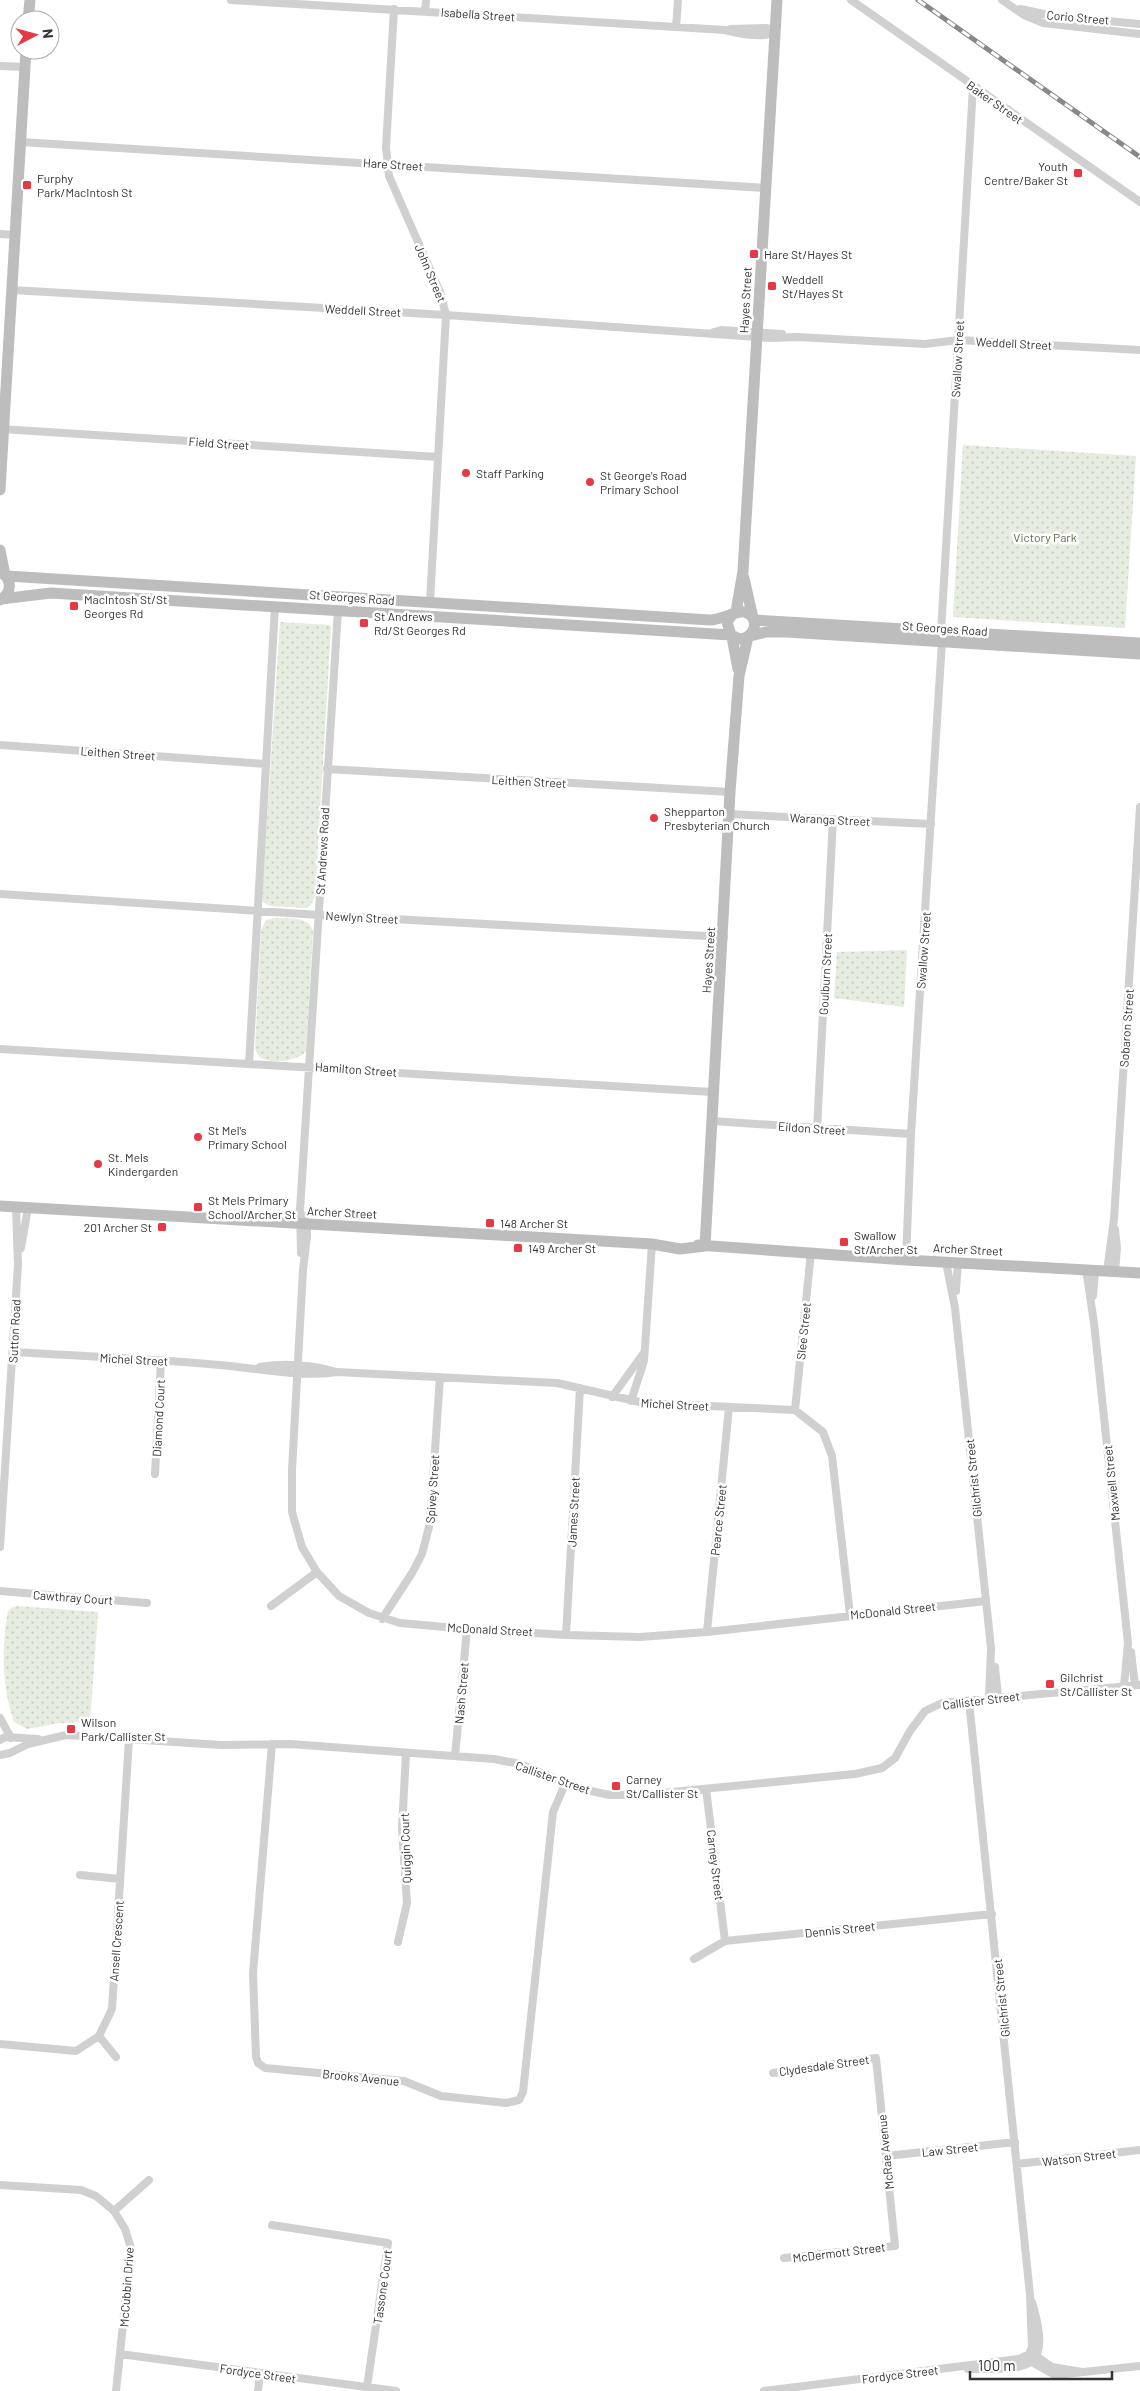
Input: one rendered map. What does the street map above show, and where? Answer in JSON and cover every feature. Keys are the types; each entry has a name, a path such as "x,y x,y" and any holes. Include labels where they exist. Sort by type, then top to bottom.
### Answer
{"street":[{"name":"Isabella Street","path":"231,0 296,2 724,30 745,27 767,28 775,33"},
{"path":"425,11 426,0"},
{"path":"676,27 678,0"},
{"name":"Hayes Street","path":"734,613 742,572 777,0"},
{"name":"Baker Street","path":"851,0 1140,202"},
{"name":"Corio Street","path":"1004,2 1034,13 1140,24"},
{"name":"Corio Street","path":"1004,2 1024,15 1044,23 1140,34"},
{"name":"John Street","path":"394,9 386,147 388,163 393,186 440,292 446,315 430,602"},
{"path":"0,490 2,429 25,60"},
{"path":"0,66 25,67"},
{"name":"Swallow Street","path":"906,1260 911,1134 931,824 973,87"},
{"name":"Hare Street","path":"21,142 388,163 766,188"},
{"path":"0,234 15,235"},
{"name":"Weddell Street","path":"12,290 714,332 721,330 798,337 925,344 958,340 1140,350"},
{"name":"Field Street","path":"2,429 438,457"},
{"path":"0,550 4,574 10,589 1,600"},
{"name":"Hayes Street","path":"742,572 753,619"},
{"name":"St Georges Road","path":"4,574 127,584 703,619 723,619 734,613"},
{"path":"126,597 127,584"},
{"name":"St Georges Road","path":"1,600 52,593 702,632 732,636"},
{"path":"249,1064 276,593"},
{"path":"344,610 351,598"},
{"path":"429,616 430,602"},
{"name":"St Andrews Road","path":"302,1220 327,769 344,610"},
{"path":"582,625 583,612"},
{"path":"746,612 753,619 754,629 749,637 740,640 732,636 727,622 734,613 746,612"},
{"path":"671,631 672,617"},
{"path":"702,632 703,619"},
{"name":"St Georges Road","path":"753,619 784,627 859,632 1101,646 1140,643"},
{"name":"St Georges Road","path":"749,637 784,627"},
{"name":"Hayes Street","path":"732,636 739,676"},
{"name":"Hayes Street","path":"705,1246 712,1092 724,937 730,792 739,676 749,637"},
{"name":"St Georges Road","path":"1101,646 1140,654"},
{"name":"Leithen Street","path":"0,744 266,764"},
{"name":"Leithen Street","path":"327,769 730,792"},
{"name":"Sobaron Street","path":"1101,1270 1114,1219 1140,807"},
{"name":"Waranga Street","path":"729,814 931,824"},
{"name":"Goulburn Street","path":"817,1129 833,819"},
{"name":"Newlyn Street","path":"0,894 319,915 724,937"},
{"name":"Hamilton Street","path":"0,1049 712,1092"},
{"name":"Eildon Street","path":"712,1121 911,1134"},
{"name":"Archer Street","path":"0,1206 302,1220 652,1244 677,1248 705,1246 906,1260 1140,1273"},
{"name":"Sutton Road","path":"18,1264 22,1207"},
{"name":"Sutton Road","path":"0,1547 22,1207"},
{"name":"McDonald Street","path":"302,1220 303,1270 292,1470 292,1512 302,1547 317,1572 339,1596 369,1613 382,1619 400,1623 467,1629 640,1637 707,1632 986,1601"},
{"path":"631,1401 645,1350 652,1244"},
{"name":"Slee Street","path":"795,1410 810,1252"},
{"name":"Gilchrist Street","path":"952,1262 955,1308"},
{"name":"Gilchrist Street","path":"952,1262 955,1308 991,1648 989,1698"},
{"name":"Maxwell Street","path":"1101,1270 1094,1323 1128,1643 1138,1685"},
{"path":"612,1397 645,1350"},
{"name":"Michel Street","path":"13,1352 255,1367 273,1372 297,1370 320,1374 337,1372 557,1383 631,1401 666,1405 795,1410"},
{"name":"Diamond Court","path":"156,1474 161,1361"},
{"name":"Spivey Street","path":"382,1619 412,1574 422,1554 430,1523 440,1377"},
{"name":"James Street","path":"566,1635 580,1388"},
{"name":"Pearce Street","path":"707,1632 729,1407"},
{"path":"795,1410 823,1432 832,1456 850,1615"},
{"path":"271,1606 317,1572"},
{"name":"Cawthray Court","path":"0,1591 147,1603"},
{"name":"Nash Street","path":"455,1756 467,1629"},
{"name":"Maxwell Street","path":"1124,1686 1128,1643"},
{"name":"Gilchrist Street","path":"991,1648 995,1661 998,1697"},
{"name":"Callister Street","path":"2,1753 66,1735 221,1745 272,1744 455,1756 520,1764 581,1789 610,1795 641,1795 855,1774 882,1768 895,1758 910,1731 925,1711 942,1703 1138,1685"},
{"name":"Gilchrist Street","path":"969,1701 1030,2295 1036,2315 1040,2342 1033,2357"},
{"path":"0,1718 14,1742 14,1750"},
{"name":"Callister Street","path":"0,1740 5,1737 52,1738"},
{"name":"Ansell Crescent","path":"100,2036 112,2009 129,1739"},
{"name":"Brooks Avenue","path":"272,1744 253,1973 256,2057 258,2063 265,2068 404,2081 441,2096 506,2103 519,2100 523,2092 553,1812 566,1782"},
{"name":"Quiggin Court","path":"398,1942 407,1903 402,1829 406,1753"},
{"name":"Carney Street","path":"706,1789 725,1940"},
{"path":"80,1875 120,1879"},
{"name":"Dennis Street","path":"694,1959 725,1940 992,1914"},
{"path":"0,2044 76,2051 100,2036 116,2057"},
{"name":"Clydesdale Street","path":"772,2073 876,2058"},
{"name":"McRae Avenue","path":"876,2058 895,2246"},
{"name":"Law Street","path":"886,2156 1015,2142"},
{"name":"Watson Street","path":"1018,2164 1140,2150"},
{"path":"114,2212 150,2180"},
{"name":"McCubbin Drive","path":"2,2184 81,2190 96,2196 114,2212 125,2229 131,2248 116,2391"},
{"name":"Tassone Court","path":"272,2225 388,2243 367,2387"},
{"name":"McDermott Street","path":"784,2258 895,2246"},
{"name":"Fordyce Street","path":"120,2354 396,2391"},
{"path":"1033,2357 1055,2375 1140,2366"},
{"name":"Fordyce Street","path":"764,2391 948,2369 996,2369 1026,2366 1033,2357"},
{"path":"258,2391 260,2373"}],"green space":[{"name":"Victory Park","path":"963,445 1136,456 1125,628 953,617"},
{"path":"280,622 330,625 331,628 315,897 310,906 305,908 270,906 263,902 262,897"},
{"path":"277,918 303,921 311,926 313,931 306,1051 292,1059 271,1061 261,1058 255,1048 261,930 266,920"},
{"path":"907,950 904,1007 834,998 837,952"},
{"path":"17,1606 98,1612 90,1722 60,1723 27,1729 14,1722 5,1681 4,1639 8,1611"}],"railway":[{"path":"918,0 1140,157"}],"place":[{"name":"Youth Centre/Baker St","path":"1078,173"},
{"name":"Furphy Park/MacIntosh St","path":"27,185"},
{"name":"Hare St/Hayes St","path":"754,254"},
{"name":"Weddell St/Hayes St","path":"772,286"},
{"name":"Staff Parking","path":"466,473"},
{"name":"St George's Road Primary School","path":"590,482"},
{"name":"MacIntosh St/St Georges Rd","path":"74,606"},
{"name":"St Andrews Rd/St Georges Rd","path":"364,623"},
{"name":"Shepparton Presbyterian Church","path":"654,818"},
{"name":"St Mel's Primary School","path":"198,1137"},
{"name":"St. Mels Kindergarden","path":"98,1164"},
{"name":"St Mels Primary School/Archer St","path":"198,1207"},
{"name":"148 Archer St","path":"490,1223"},
{"name":"201 Archer St","path":"162,1227"},
{"name":"Swallow St/Archer St","path":"844,1242"},
{"name":"149 Archer St","path":"518,1248"},
{"name":"Gilchrist St/Callister St","path":"1050,1684"},
{"name":"Wilson Park/Callister St","path":"71,1729"},
{"name":"Carney St/Callister St","path":"616,1786"}]}
